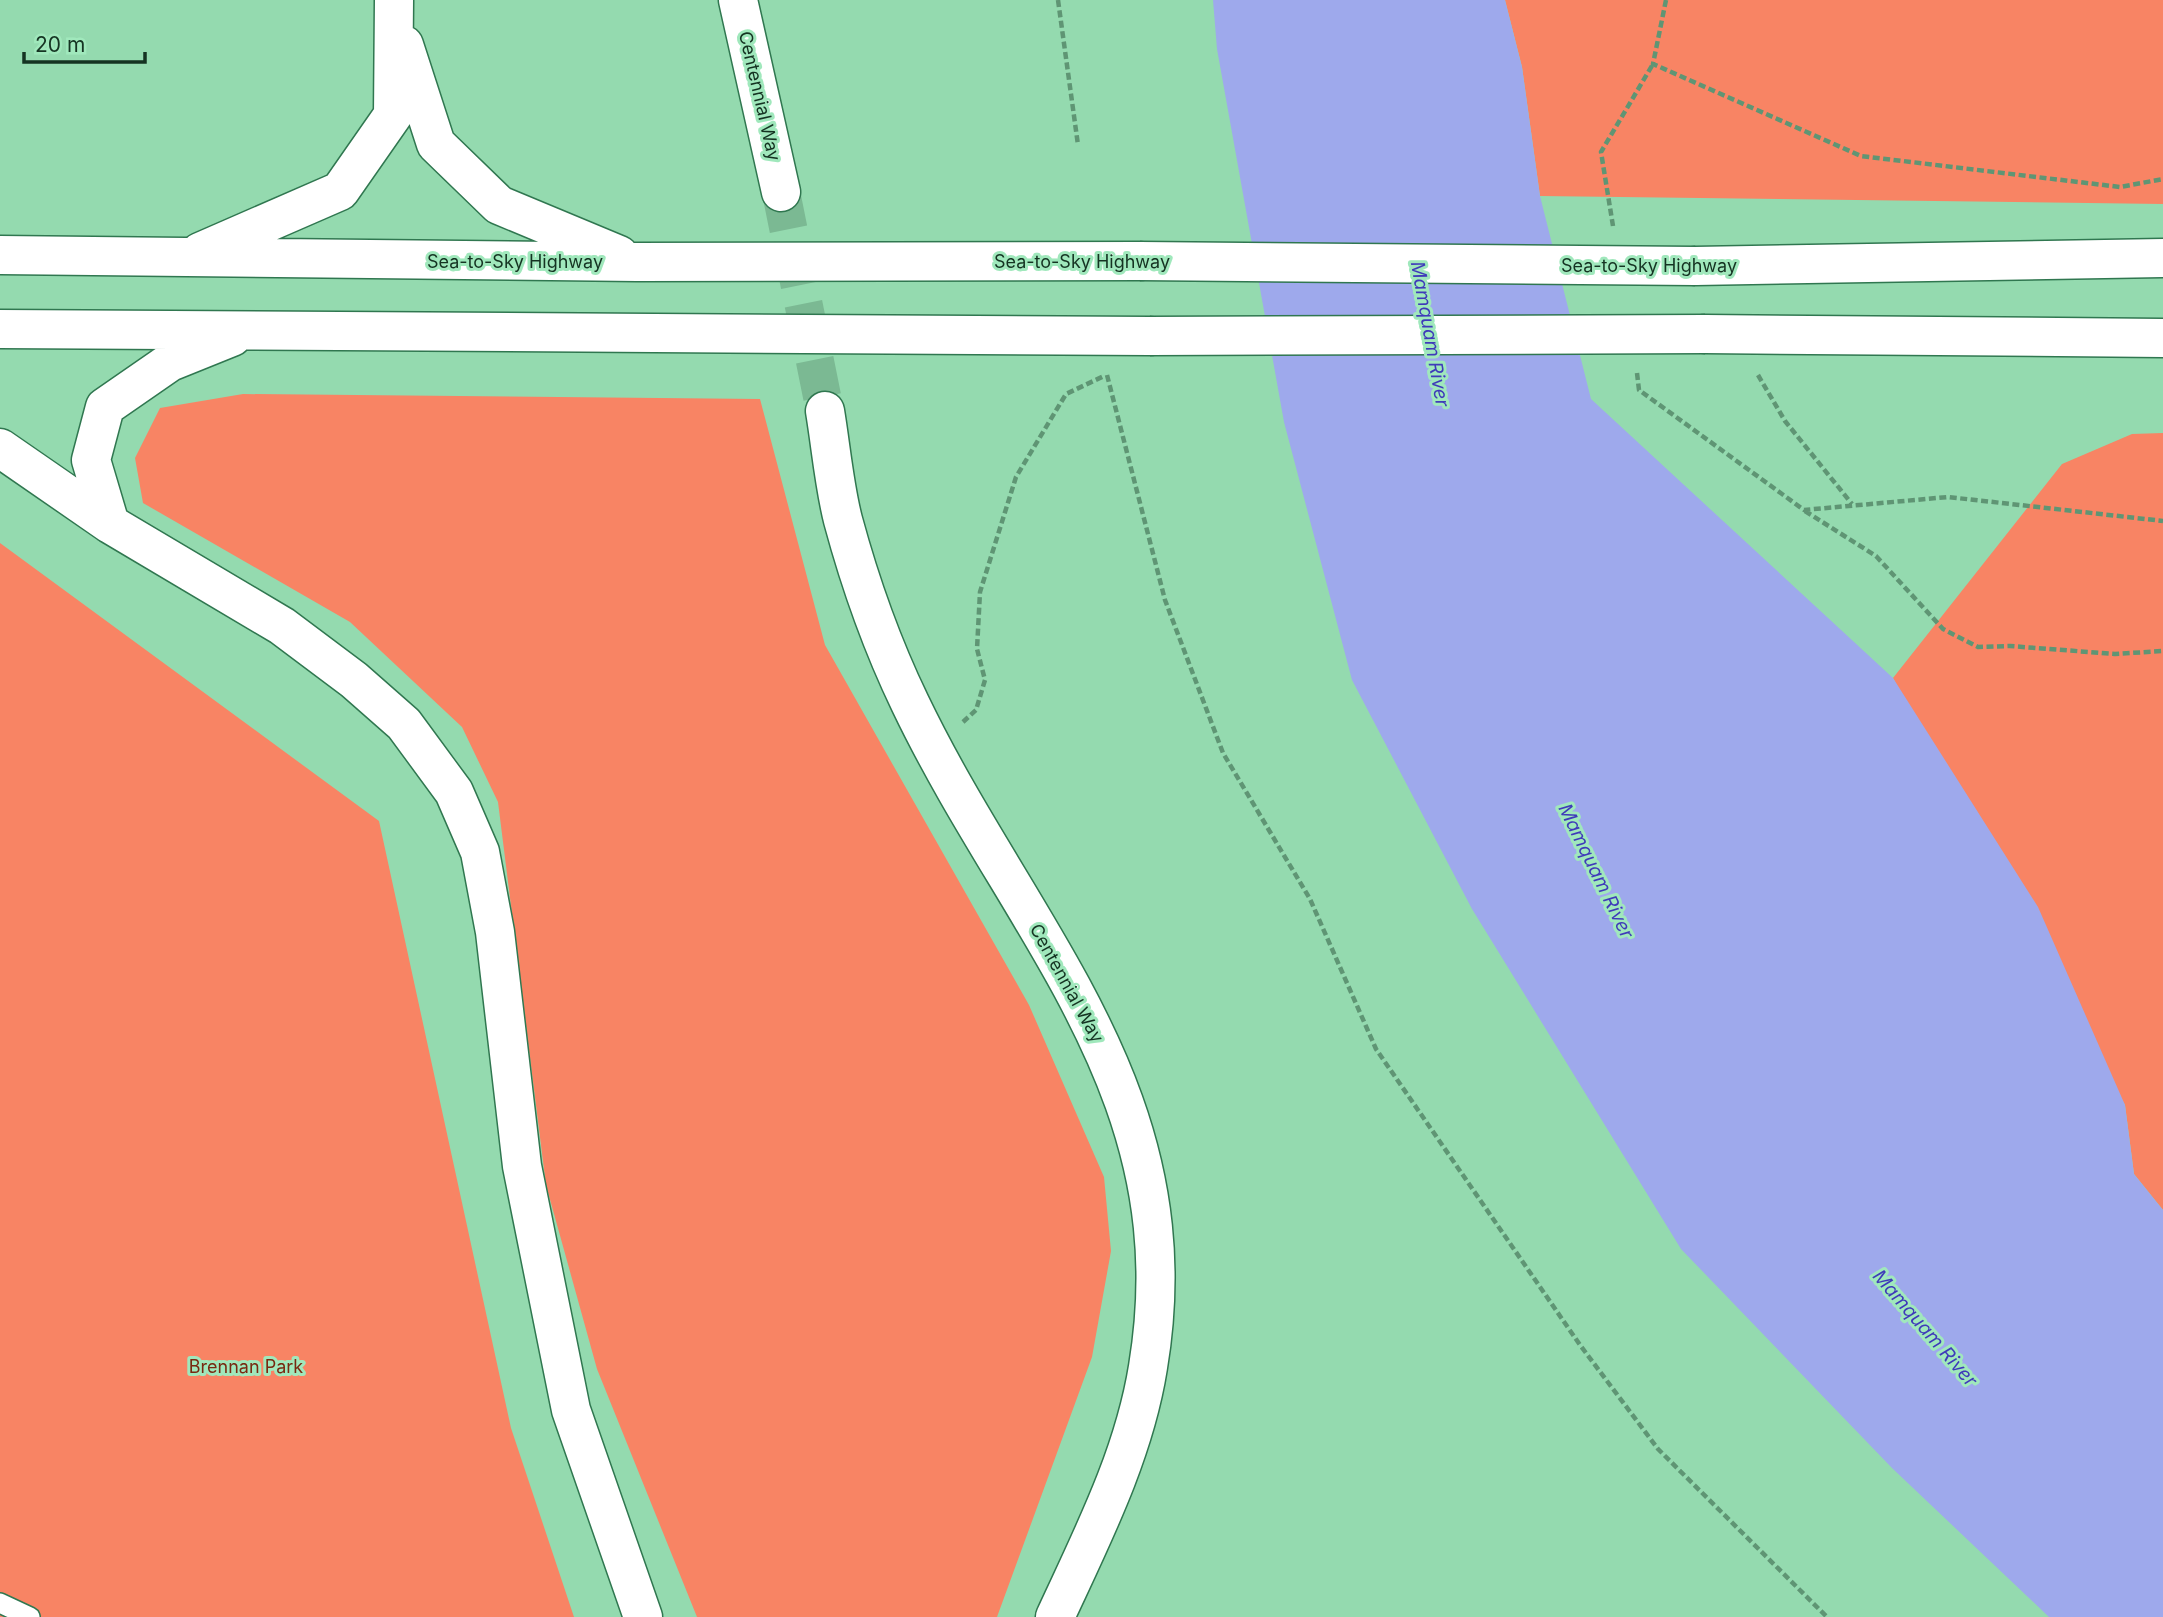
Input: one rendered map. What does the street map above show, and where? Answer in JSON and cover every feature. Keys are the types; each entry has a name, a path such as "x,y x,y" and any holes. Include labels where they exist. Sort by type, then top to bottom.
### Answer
{"main road":[{"name":"Centennial Way","path":"738,0 781,192"},
{"path":"185,258 340,191 393,114 395,8"},
{"path":"395,8 436,144 499,205 637,262"},
{"name":"Sea-to-Sky Highway","path":"0,256 637,262 1140,261 1695,266 2163,258"},
{"path":"0,329 1150,336 1705,334 2163,338"},
{"path":"110,524 91,460 105,407 170,362 249,330"},
{"name":"Centennial Way","path":"825,411 842,517 885,649 946,772 1087,1012 1119,1083 1138,1140 1150,1199 1156,1250 1155,1310 1148,1369 1132,1432 1110,1497 1055,1617"},
{"path":"0,447 110,524 282,626 354,680 404,724 454,792 480,852 495,932 522,1166 571,1410 643,1617"}],"lane":[{"path":"0,1603 30,1617"}],"path":[{"path":"1058,0 1078,145"},
{"path":"1614,231 1601,152 1653,64 1666,0"},
{"path":"1653,64 1861,156 2120,187 2163,179"},
{"path":"1635,364 1639,390 1804,510 1875,556 1942,629 1978,646 2115,654 2163,651"},
{"path":"955,730 976,710 985,680 977,649 980,592 1016,477 1066,394 1107,375 1118,374"},
{"path":"1107,375 1165,600 1223,753 1310,899 1376,1049 1580,1345 1658,1450 1827,1617"},
{"path":"1758,375 1784,421 1853,505"},
{"path":"1804,510 1948,498 2163,522"}],"green space":[{"path":"1505,0 2163,0 2163,204 1540,196 1522,67"},
{"path":"243,394 760,399 825,645 1029,1005 1104,1177 1111,1251 1092,1357 997,1617 697,1617 597,1369 546,1185 498,802 462,727 350,622 143,503 135,458 160,408"},
{"path":"2163,433 2163,1210 2134,1174 2125,1105 1893,678 2062,464 2132,434"},
{"name":"Brennan Park","path":"0,543 379,821 511,1428 574,1617 0,1617"}],"water":[{"name":"Mamquam River","path":"1213,0 1505,0 1522,67 1540,196 1591,399 1893,678 2038,907 2125,1105 2134,1174 2163,1210 2163,1617 2049,1617 1892,1468 1681,1249 1472,909 1352,680 1284,422 1217,49"}],"tunnel":[{"path":"781,192 825,411"}]}
